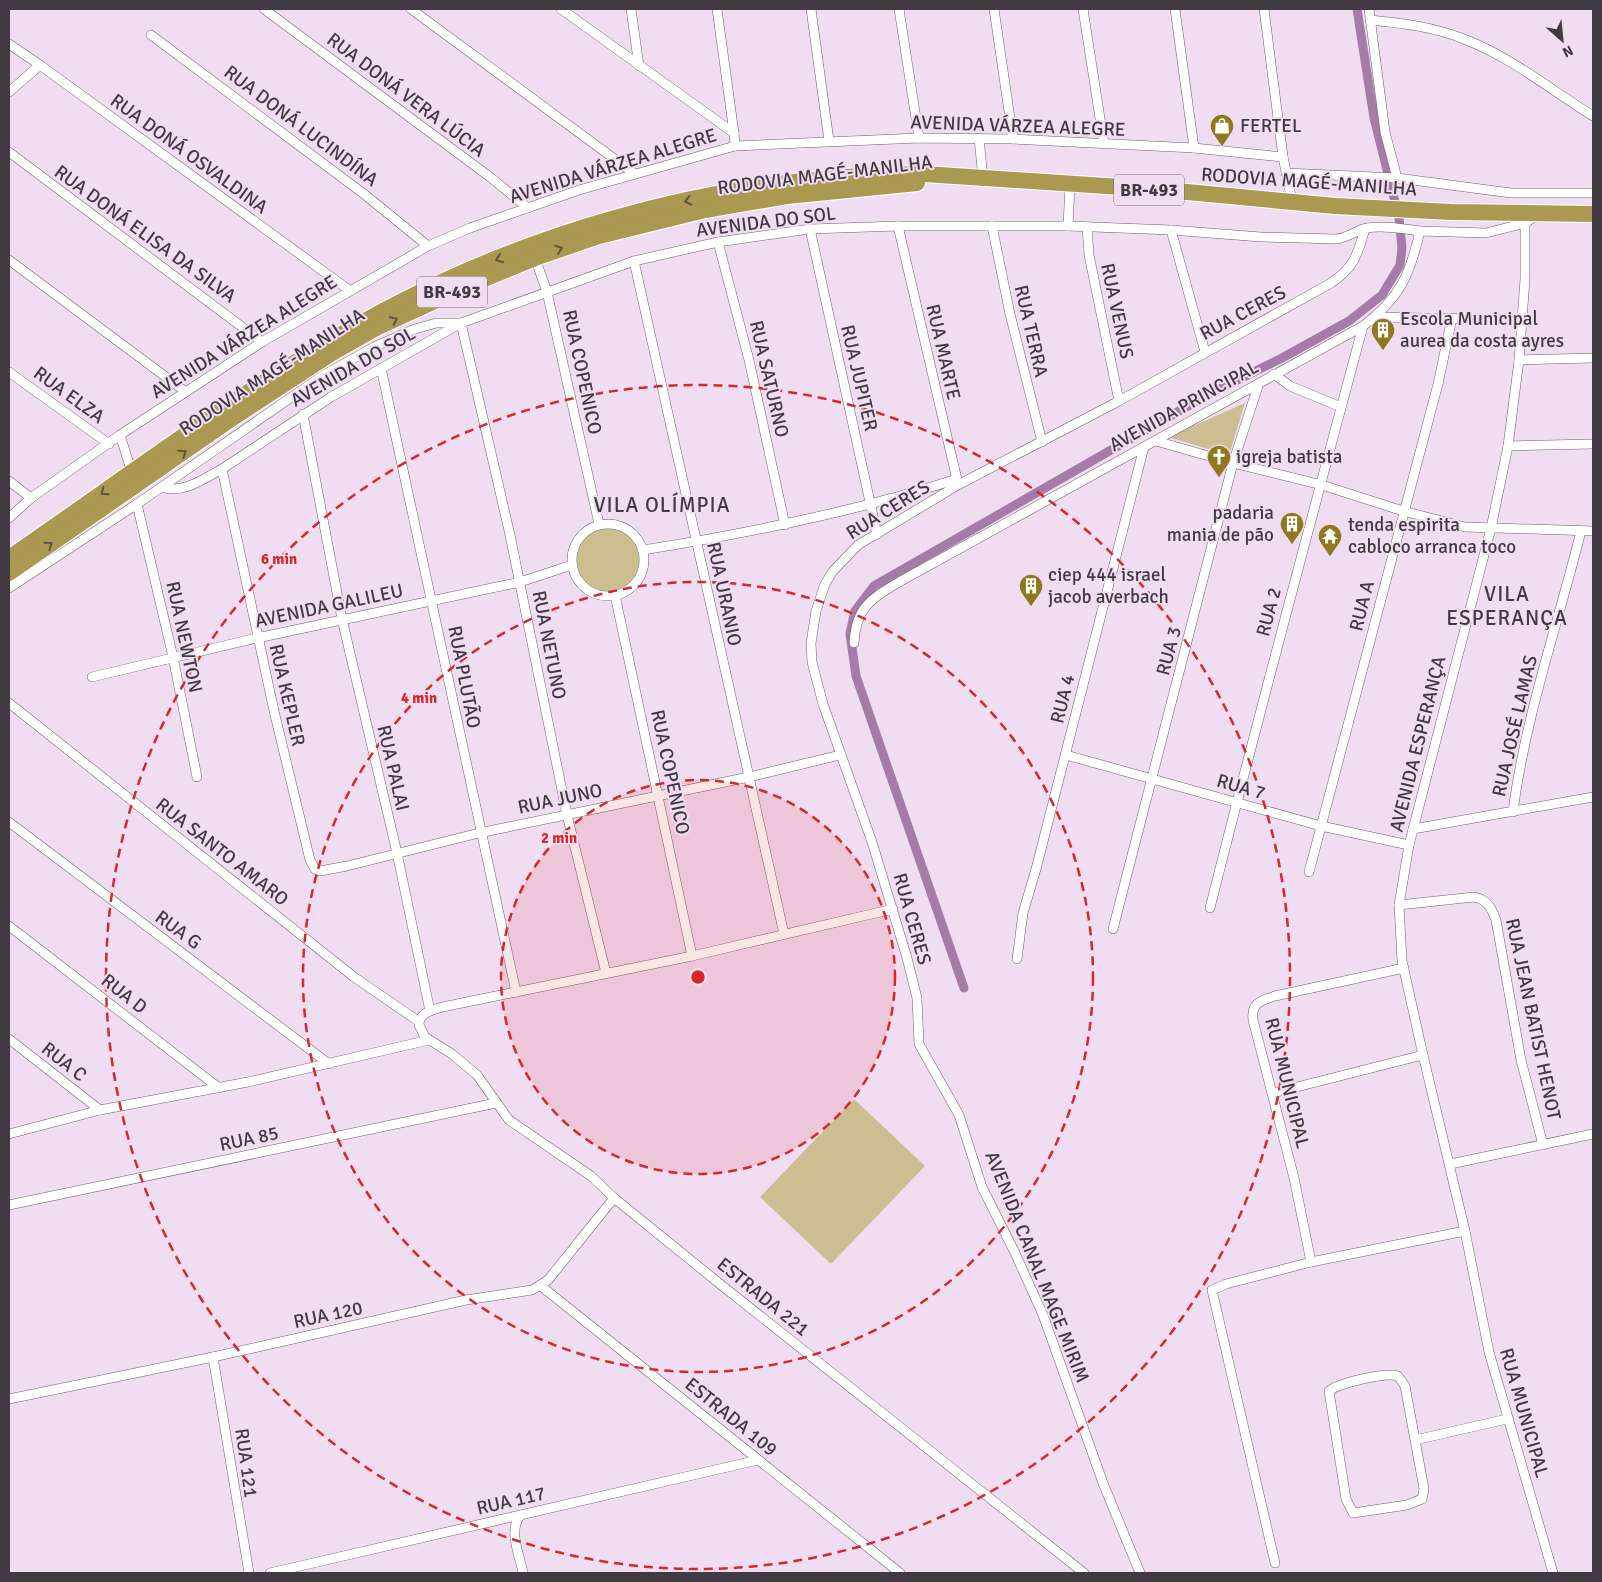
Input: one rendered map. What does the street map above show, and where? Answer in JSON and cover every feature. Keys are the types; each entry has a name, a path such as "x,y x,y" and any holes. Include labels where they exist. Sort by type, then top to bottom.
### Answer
{"highway":[{"name":"RODOVIA MAGÉ-MANILHA","path":"9,558 242,397 326,343 407,298 531,246 643,211 756,188 887,174 1070,185 1292,201 1335,206 1451,212 1593,214"},
{"name":"RODOVIA MAGÉ-MANILHA","path":"9,573 234,417 332,353 413,310 535,258 599,236 705,210 787,196 962,178"}],"street":[{"name":"RUA DONÁ VERA LÚCIA","path":"264,9 490,177 528,208"},
{"path":"411,9 635,174"},
{"path":"561,9 734,133"},
{"path":"631,9 639,66"},
{"path":"718,9 735,146"},
{"path":"811,9 829,141"},
{"path":"899,9 919,138"},
{"path":"994,9 1013,138"},
{"path":"1083,9 1104,144"},
{"path":"1174,9 1194,148"},
{"path":"1264,9 1283,156 1292,201"},
{"path":"1368,9 1393,178"},
{"path":"1370,20 1420,26 1464,38 1517,67 1593,116"},
{"name":"RUA DONÁ LUCINDÍNA","path":"151,35 364,194 428,246"},
{"name":"RUA DONÁ OSVALDINA","path":"9,44 40,64 349,290"},
{"path":"9,92 40,64"},
{"name":"AVENIDA VÁRZEA ALEGRE","path":"9,518 31,498 110,444 120,435 262,342 428,246 470,228 579,190 635,174 735,146 919,138 1013,138 1194,148 1283,156"},
{"path":"978,138 983,179"},
{"name":"RUA DONÁ ELISA DA SILVA","path":"9,152 262,342"},
{"path":"1286,173 1393,178 1511,193 1593,193"},
{"path":"1068,226 1070,185"},
{"path":"1369,228 1486,233 1525,223 1539,214"},
{"name":"AVENIDA ESPERANÇA","path":"1399,905 1409,845 1491,528 1508,446 1525,279 1525,223"},
{"name":"AVENIDA DO SOL","path":"222,470 303,414 462,323 634,261 718,242 810,229 898,226 1068,226 1171,230 1261,237 1337,239 1349,237 1369,228"},
{"name":"RUA MARTE","path":"898,226 957,482"},
{"name":"RUA TERRA","path":"992,226 1010,314 1042,442"},
{"name":"RUA VENUS","path":"1087,227 1091,264 1119,401"},
{"name":"RUA CERES","path":"919,1034 917,998 894,909 840,756 814,671 811,644 825,584 833,572 858,545 957,482 1042,442 1119,401 1295,304 1346,272 1356,258 1369,228"},
{"name":"RUA JUPITER","path":"810,229 878,534"},
{"path":"1171,230 1205,352"},
{"name":"AVENIDA PRINCIPAL","path":"854,643 860,613 874,597 1363,326 1392,301 1405,281 1411,269 1420,231"},
{"name":"RUA SATURNO","path":"718,242 749,360 786,525"},
{"name":"RUA COPENICO","path":"535,258 548,292 599,524"},
{"path":"9,260 186,392"},
{"name":"RUA URANIO","path":"634,261 784,934"},
{"path":"1375,317 1521,320"},
{"name":"RUA A","path":"1309,872 1438,384 1452,318"},
{"path":"9,588 162,487 275,407 347,362 399,335 425,325 447,322 462,323"},
{"name":"RUA NETUNO","path":"462,323 520,582 567,815 606,973"},
{"name":"RUA 2","path":"1210,908 1264,692 1322,485 1363,326"},
{"path":"1518,360 1593,358"},
{"name":"RUA PLUTÃO","path":"381,368 432,601 479,832 516,992"},
{"name":"RUA ELZA","path":"9,372 110,444"},
{"path":"1274,374 1290,386 1341,407"},
{"name":"RUA 3","path":"1113,929 1233,463 1259,383"},
{"name":"RUA PALAI","path":"303,414 342,619 397,853 430,1011"},
{"path":"120,435 132,473"},
{"path":"1156,441 1233,463 1322,485 1403,511 1464,527 1593,531"},
{"path":"1508,446 1593,444"},
{"name":"RUA 4","path":"1017,958 1023,913 1066,755 1144,447"},
{"path":"162,487 174,490 222,470"},
{"name":"RUA KEPLER","path":"222,470 257,638 306,844"},
{"path":"9,481 31,498"},
{"path":"644,550 786,525 871,506 957,482"},
{"name":"RUA NEWTON","path":"137,504 173,656 197,777"},
{"path":"599,524 613,524 627,528 637,538 644,550 645,563 640,576 634,584 616,595 606,596 590,592 578,580 572,565 574,548 578,540 591,528 599,524"},
{"name":"RUA JOSÉ LAMAS","path":"1513,812 1527,741 1581,531"},
{"name":"AVENIDA GALILEU","path":"92,677 173,656 520,582 572,565"},
{"name":"RUA COPENICO","path":"616,595 692,956"},
{"name":"RUA SANTO AMARO","path":"9,703 346,971 418,1022"},
{"name":"RUA 7","path":"1066,755 1321,826 1409,845"},
{"name":"RUA JUNO","path":"306,844 312,865 320,871 479,832 749,777 840,756"},
{"path":"1414,829 1593,797"},
{"name":"RUA G","path":"9,822 329,1064"},
{"name":"RUA JEAN BATIST HENOT","path":"1399,905 1474,897 1480,898 1490,906 1496,920 1521,1060 1544,1145"},
{"name":"RUA MUNICIPAL","path":"1399,905 1400,942 1404,968 1465,1231 1489,1352 1507,1419 1539,1519 1553,1573"},
{"path":"429,1040 423,1034 418,1022 430,1011 692,956 894,909"},
{"name":"RUA D","path":"9,926 219,1088"},
{"name":"RUA MUNICIPAL","path":"1311,1262 1273,1093 1252,1020 1253,1009 1256,1004 1275,996 1404,968"},
{"name":"AVENIDA CANAL MAGE MIRIM","path":"919,1034 921,1049 959,1115 982,1187 1016,1253 1043,1315 1102,1483 1140,1573"},
{"name":"RUA C","path":"9,1039 100,1110"},
{"path":"9,1134 100,1110 219,1088 429,1040"},
{"name":"ESTRADA 221","path":"429,1040 472,1069 509,1120 591,1176 614,1198 1084,1573"},
{"path":"1273,1093 1423,1055"},
{"name":"RUA 85","path":"9,1205 496,1103"},
{"path":"1450,1164 1593,1134"},
{"path":"541,1286 614,1198"},
{"path":"1275,1563 1212,1290 1226,1284 1311,1262 1465,1231"},
{"name":"RUA 120","path":"9,1399 213,1357 466,1300 532,1290 541,1286"},
{"name":"ESTRADA 109","path":"541,1286 900,1573"},
{"name":"RUA 121","path":"213,1357 249,1573"},
{"path":"1393,1374 1398,1376 1405,1386 1415,1440 1424,1490 1422,1500 1407,1505 1353,1513 1346,1499 1329,1391 1365,1380 1393,1374"},
{"path":"1415,1440 1507,1419"},
{"name":"RUA 117","path":"270,1573 758,1460"},
{"path":"520,1516 515,1523 515,1533 523,1573"}],"shaded area":[{"path":"1245,403 1229,455 1168,437"},
{"path":"602,529 614,529 630,538 637,548 639,560 637,572 630,582 614,591 602,591 591,586 582,577 577,566 577,554 582,543 591,534"},
{"path":"854,1099 925,1166 831,1264 760,1197"}],"waterway":[{"path":"964,988 856,676 850,634 855,611 874,586 1207,395 1282,358 1349,321 1382,295 1400,265 1402,248 1399,218 1374,118 1357,9"}],"place":[{"name":"FERTEL","path":"1222,147"},
{"name":"Escola Municipal aurea da costa ayres","path":"1383,351"},
{"name":"igreja batista","path":"1219,478"},
{"name":"padaria mania de pão","path":"1292,545"},
{"name":"tenda espirita cabloco arranca toco","path":"1330,557"},
{"name":"ciep 444 israel jacob averbach","path":"1031,607"}],"district":[{"name":"VILA OLÍMPIA","path":"662,505"},
{"name":"VILA ESPERANÇA","path":"1507,606"}]}
